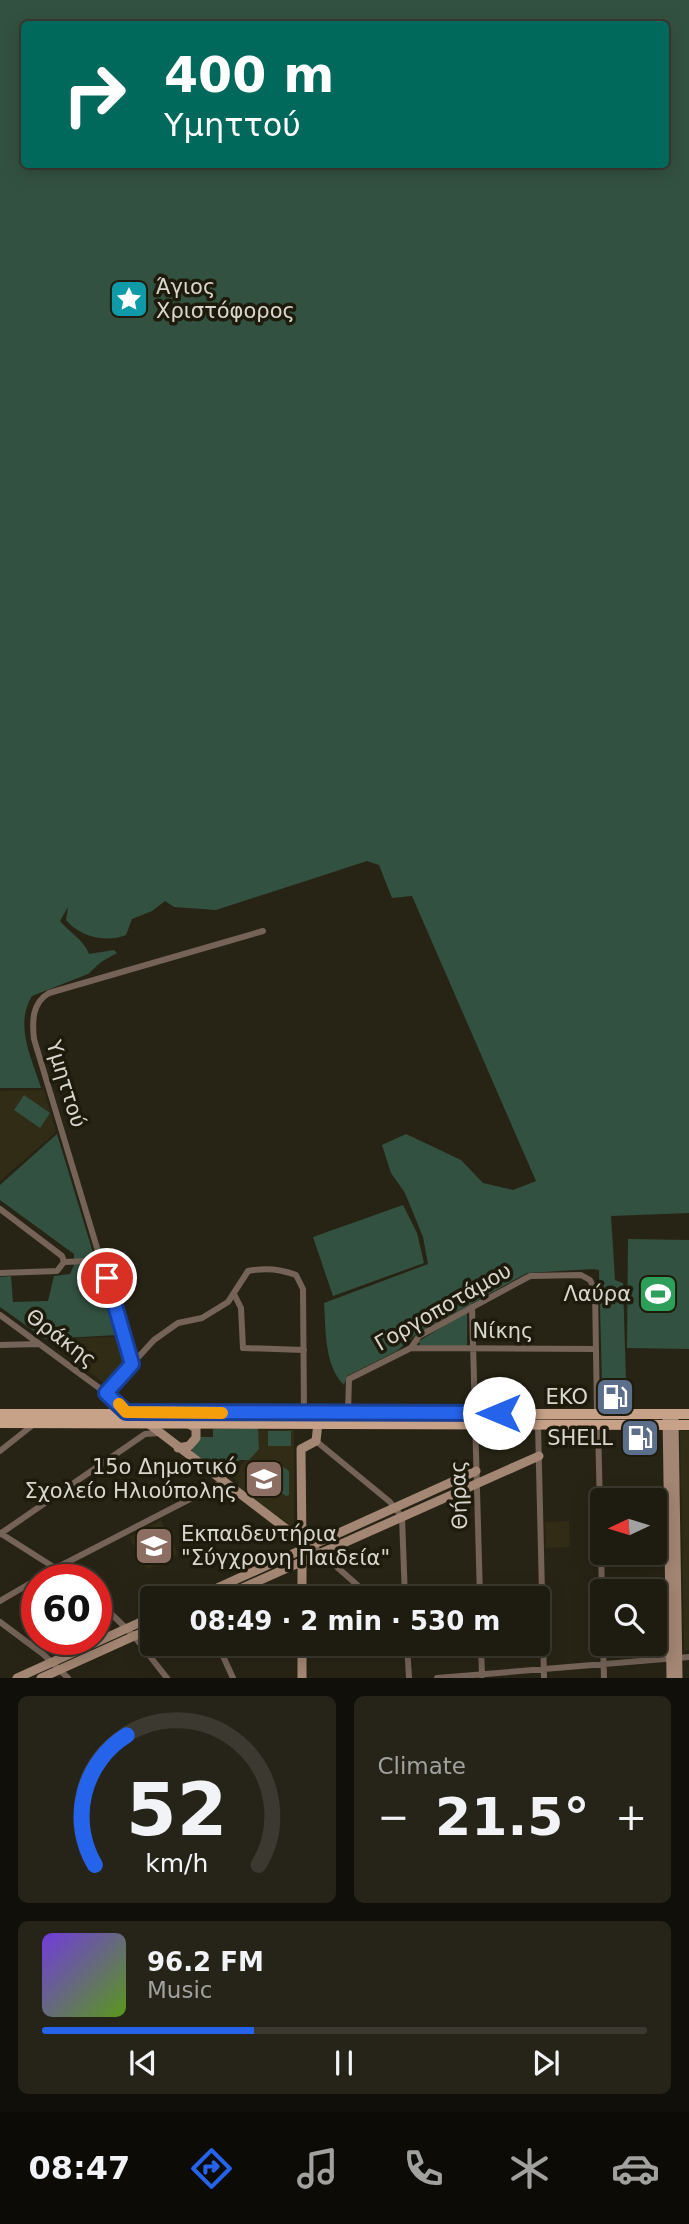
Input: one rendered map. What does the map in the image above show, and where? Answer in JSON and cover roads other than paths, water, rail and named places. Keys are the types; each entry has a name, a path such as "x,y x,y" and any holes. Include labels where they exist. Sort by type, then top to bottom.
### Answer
{"main road":[{"path":"0,1413 348,1413 538,1425 598,1425 670,1419 689,1414"},
{"path":"0,1423 318,1423 597,1413 670,1419 689,1425"}],"street":[{"name":"Υμηττού","path":"132,1364 34,1039 34,1014 38,1002 49,993 263,931"},
{"path":"0,1209 62,1256 64,1262"},
{"path":"0,1273 57,1271 64,1262 87,1261 100,1256"},
{"path":"106,1393 154,1340 178,1323 211,1314 234,1294 248,1271 270,1270 296,1275 303,1289 303,1413"},
{"name":"Γοργοποτάμου","path":"348,1413 349,1380 411,1348 419,1336 530,1276 581,1275 590,1280 595,1290 595,1349"},
{"path":"234,1294 241,1308 243,1348 304,1350"},
{"name":"Θήρας","path":"472,1307 480,1586"},
{"name":"Θράκης","path":"0,1315 106,1393 126,1412 148,1422 178,1448 225,1480 302,1545"},
{"path":"0,1345 38,1344"},
{"name":"Νίκης","path":"411,1348 595,1349"},
{"path":"595,1349 597,1413"},
{"path":"145,1434 148,1422 158,1412"},
{"path":"670,1419 674,1657 671,1678"},
{"path":"0,1451 35,1423"},
{"path":"178,1448 189,1446 196,1438 196,1428 187,1423"},
{"path":"316,1441 318,1423"},
{"path":"538,1425 544,1678"},
{"path":"598,1425 602,1579"},
{"path":"53,1564 0,1533 145,1434 160,1433"},
{"path":"316,1441 395,1507 402,1517 405,1586"},
{"path":"302,1586 302,1449 316,1441"},
{"path":"247,1586 539,1456"},
{"path":"219,1586 302,1545 312,1545 476,1471"},
{"path":"64,1564 225,1480"},
{"path":"312,1545 358,1586"},
{"path":"0,1601 21,1589"},
{"path":"112,1615 134,1636 167,1678"},
{"path":"0,1622 52,1662 68,1678"},
{"path":"17,1678 140,1623"},
{"path":"41,1678 140,1633"},
{"path":"223,1656 233,1678"},
{"path":"302,1656 302,1678"},
{"path":"408,1656 409,1678"},
{"path":"481,1656 482,1676"},
{"path":"603,1656 604,1678"},
{"path":"674,1657 678,1678"},
{"path":"437,1678 689,1657"}],"place":[{"name":"Άγιος Χριστόφορος","path":"129,299"},
{"name":"Λαύρα","path":"658,1294"},
{"name":"EKO","path":"615,1397"},
{"name":"SHELL","path":"640,1438"},
{"name":"15ο Δημοτικό Σχολείο Ηλιούπολης","path":"264,1479"},
{"name":"Εκπαιδευτήρια \"Σύγχρονη Παιδεία\"","path":"154,1546"}]}
